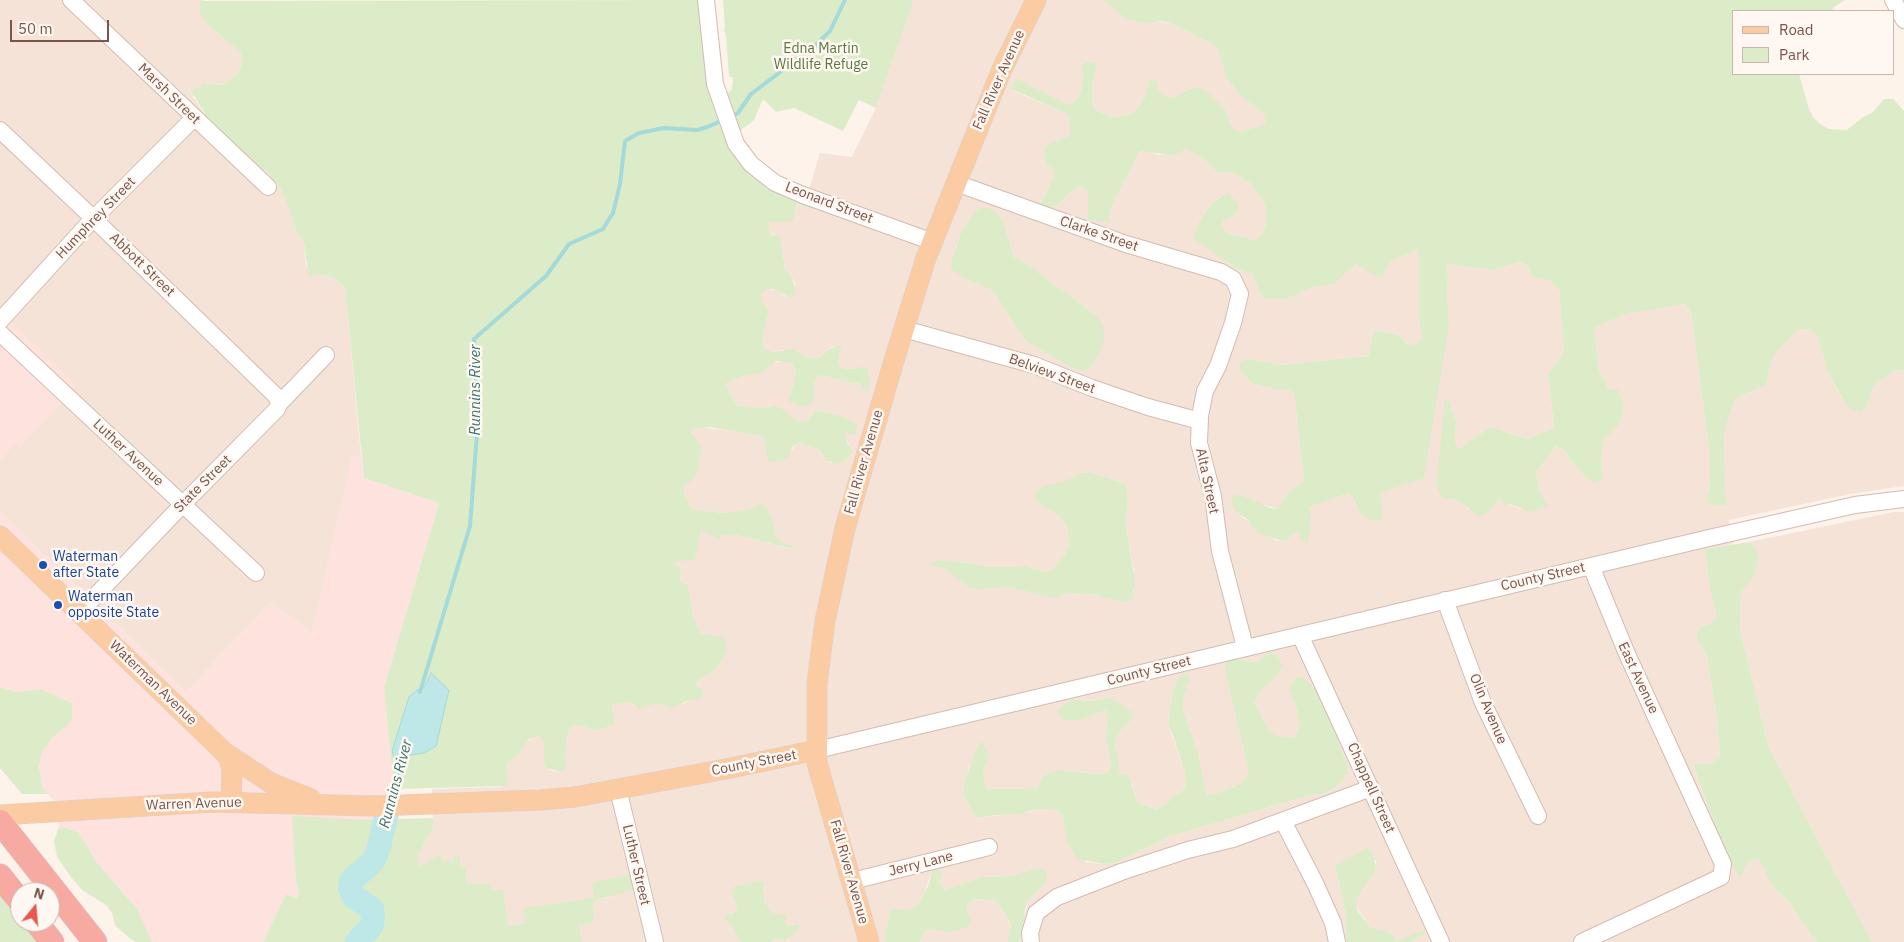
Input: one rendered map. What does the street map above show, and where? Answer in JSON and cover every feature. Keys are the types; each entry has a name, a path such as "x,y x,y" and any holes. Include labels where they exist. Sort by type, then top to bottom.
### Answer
{"highway":[{"path":"0,822 95,942"},
{"path":"0,876 10,888"},
{"path":"44,932 52,942"}],"main road":[{"name":"Fall River Avenue","path":"869,942 817,763 817,684 825,621 833,580 856,489 932,242 1002,69 1036,0"},
{"name":"Waterman Avenue","path":"0,536 224,752 229,758 232,770 231,802"},
{"name":"County Street","path":"389,806 567,798 817,750"},
{"path":"224,752 272,783 325,804"},
{"name":"Warren Avenue","path":"0,815 231,802 389,806"}],"street":[{"name":"Marsh Street","path":"71,0 268,187"},
{"name":"Leonard Street","path":"706,0 715,84 736,144 751,164 775,183 932,242"},
{"path":"1893,0 1904,20"},
{"name":"Humphrey Street","path":"0,321 94,219 194,118"},
{"name":"Abbott Street","path":"0,130 277,397 279,404"},
{"name":"Clarke Street","path":"956,183 1126,244 1221,272 1232,279 1237,288"},
{"name":"Alta Street","path":"1237,288 1240,294 1233,323 1218,366 1205,391 1200,420 1199,443 1213,496 1220,552 1245,647"},
{"name":"Belview Street","path":"904,329 1034,364 1092,388 1148,407 1200,420"},
{"name":"Luther Avenue","path":"0,333 256,573"},
{"name":"State Street","path":"79,612 277,409 279,404 326,355"},
{"name":"County Street","path":"817,750 1709,538 1855,505 1904,498"},
{"name":"East Avenue","path":"1582,942 1721,877 1723,864 1627,654 1591,566"},
{"name":"Olin Avenue","path":"1444,600 1483,703 1538,816"},
{"name":"Chappell Street","path":"1300,635 1440,942"},
{"path":"1031,942 1030,933 1036,913 1057,897 1121,872 1188,850 1233,839 1370,788"},
{"name":"Luther Street","path":"618,789 655,942"},
{"path":"1283,821 1316,883 1333,923 1337,942"},
{"name":"Jerry Lane","path":"852,881 989,846"}],"shaded area":[{"path":"0,0 206,0 201,1 208,25 241,53 242,64 237,74 226,83 220,85 204,83 193,96 205,115 199,118 264,170 279,186 289,208 297,234 304,244 306,266 334,278 345,288 361,456 352,458 312,633 271,602 186,692 0,512 0,459 15,443 20,448 0,311"},
{"path":"914,0 1103,0 1125,18 1171,23 1210,43 1218,50 1227,79 1240,95 1264,114 1267,124 1240,132 1232,128 1226,110 1208,92 1199,87 1190,89 1173,98 1157,91 1150,79 1144,99 1139,107 1133,113 1114,118 1097,111 1093,107 1092,89 1097,63 1089,61 1081,64 1083,73 1081,91 1076,100 1068,105 1011,90 1067,114 1070,125 1070,136 1046,147 1044,157 1047,165 1055,171 1039,204 1057,206 1080,186 1088,191 1090,210 1110,210 1140,151 1159,155 1178,154 1186,149 1202,158 1216,172 1234,173 1251,184 1263,200 1267,217 1265,227 1262,235 1254,240 1227,233 1220,227 1224,220 1220,197 1213,202 1200,219 1226,262 1235,268 1252,274 1258,292 1266,299 1286,299 1314,287 1334,284 1356,264 1364,269 1387,269 1391,261 1419,249 1419,319 1422,338 1414,347 1406,343 1399,335 1379,330 1372,336 1368,356 1280,365 1249,359 1240,372 1254,384 1274,389 1285,389 1294,393 1304,481 1288,492 1279,509 1260,504 1252,499 1237,513 1276,540 1286,542 1300,530 1308,535 1310,525 1307,507 1351,493 1358,511 1383,519 1379,493 1449,324 1448,273 1446,264 1492,270 1521,262 1529,267 1531,276 1551,281 1559,288 1564,352 1548,374 1554,428 1527,439 1490,427 1458,449 1455,441 1456,422 1450,404 1444,499 1454,499 1462,503 1469,510 1494,507 1497,499 1520,509 1547,505 1540,490 1536,472 1556,446 1565,451 1570,460 1585,477 1601,469 1603,440 1619,425 1624,407 1609,389 1599,370 1595,338 1596,327 1629,313 1685,304 1691,313 1710,457 1708,492 1715,505 1726,504 1724,434 1732,407 1737,398 1766,385 1772,359 1777,351 1798,330 1809,329 1817,335 1829,376 1842,398 1867,406 1872,389 1879,381 1896,370 1904,371 1904,486 1850,494 1729,520 1733,544 1705,549 1710,590 1716,617 1710,624 1702,626 1698,643 1707,657 1717,719 1720,756 1711,763 1693,766 1728,862 1735,870 1738,878 1749,861 1759,859 1780,894 1788,901 1817,942 1409,942 1425,933 1424,930 1396,940 1391,933 1369,926 1356,906 1356,901 1374,874 1376,865 1376,861 1363,851 1335,866 1346,915 1345,942 1019,942 1028,901 1041,888 1030,871 1010,876 981,877 944,890 939,881 930,877 918,905 910,910 891,910 884,937 885,942 771,942 775,938 785,941 789,939 795,924 785,924 772,914 764,901 765,887 731,891 738,909 730,913 730,923 741,942 582,942 579,925 592,923 594,918 593,904 597,900 614,896 524,908 525,923 508,926 491,890 491,883 467,884 466,867 460,867 453,861 444,861 440,855 418,868 418,856 433,828 432,789 502,787 508,777 506,767 508,762 519,754 526,743 534,736 542,739 544,744 544,764 550,770 563,772 566,743 570,728 574,725 583,726 594,731 615,725 612,704 627,702 635,707 656,703 671,708 689,701 699,686 695,683 715,670 724,658 727,649 725,640 701,634 693,616 688,585 680,581 681,571 674,565 676,560 695,560 700,530 722,535 737,535 797,550 778,539 775,535 769,511 765,507 756,505 747,510 722,513 692,509 684,495 684,485 699,469 699,459 702,450 691,434 693,429 698,427 761,436 764,439 766,453 791,452 796,444 800,443 818,449 823,457 831,463 845,461 851,454 845,431 837,415 817,410 807,420 801,421 770,406 756,408 736,405 725,384 743,376 762,373 772,363 782,361 791,363 796,372 790,395 815,395 814,381 820,375 869,388 870,374 854,368 841,368 838,364 840,350 843,348 829,348 819,358 814,359 797,351 782,350 774,352 764,349 763,335 769,312 761,299 761,294 768,289 777,291 786,297 796,285 785,269 782,242 769,231 769,222 794,217 798,203 809,208 809,190 820,153 852,157 876,108","holes":["980,208 989,208 997,212 1003,220 1014,257 1023,261 1097,316 1100,352 1091,368 1072,368 1026,341 993,291 966,279 955,248 967,222","1089,472 1126,484 1128,502 1126,520 1134,571 1134,592 1105,596 1068,593 1060,597 1009,587 969,588 947,569 931,564 938,560 987,567 1026,566 1045,572 1053,569 1069,546 1067,526 1061,518 1036,501 1080,473","1271,653 1283,668 1271,682 1263,687 1254,702 1268,728 1276,736 1295,738 1299,725 1296,707 1289,690 1313,685 1326,698 1335,715 1339,744 1347,763 1347,774 1342,782 1327,793 1307,796 1168,837 1115,863 1105,864 1086,862 1063,816 1056,810 1037,809 1029,812 977,818 967,803 963,793 969,766 989,755 983,773 986,789 1037,788 1041,780 1058,770 1098,774 1108,773 1111,765 1106,738 1106,710 1079,720 1070,720 1072,699 1090,701 1110,698 1134,714 1130,722 1117,735 1115,745 1118,754 1118,775 1132,784 1138,803 1157,809 1166,805 1171,798 1180,793 1186,786 1184,769 1168,725 1172,693 1179,676 1189,682 1183,700 1183,710 1199,756 1207,796 1235,787 1243,782 1248,774 1226,676 1227,658 1256,662"]},
{"path":"0,311 77,386 20,448 15,443 0,459"},
{"path":"361,456 364,478 439,503 384,687 397,820 365,820 294,840 296,883 299,891 297,898 286,894 263,942 152,942 127,897 95,860 77,832 64,827 58,829 57,803 42,786 39,766 42,752 53,737 67,726 72,703 41,689 16,692 0,687 0,512 186,692 271,602 312,633 352,457"},
{"path":"1894,512 1904,512 1904,942 1872,942 1769,748 1740,631 1741,592 1746,584 1756,550 1749,542"},
{"path":"976,899 997,901 1011,926 1007,942 920,942 925,931 934,929 948,933 966,928 967,904"}],"green space":[{"name":"Edna Martin Wildlife Refuge","path":"700,0 718,104 732,89 733,78 729,76 723,0 914,0 876,108 859,100 843,131 794,108 776,112 763,99 754,120 741,130 730,135 732,140 810,204 809,208 797,204 791,221 769,222 769,231 772,235 781,237 785,269 791,276 796,290 790,298 773,289 768,289 761,294 761,299 769,312 763,335 764,349 774,352 793,349 814,359 819,358 829,349 838,346 843,348 840,351 838,364 841,368 863,367 868,369 870,378 869,388 866,392 860,384 820,375 814,381 814,400 811,404 801,406 789,400 796,372 791,363 776,361 762,373 743,376 725,384 736,405 756,408 776,406 784,410 792,418 801,421 807,420 817,410 837,415 857,424 855,435 845,432 847,442 852,450 851,454 845,461 836,464 826,460 818,449 800,443 792,448 788,458 774,462 769,461 764,439 761,436 709,427 693,429 691,433 701,445 702,450 699,459 699,469 689,483 684,485 684,495 692,509 722,513 747,510 761,503 769,511 775,535 778,539 798,550 737,535 722,535 719,539 701,530 695,560 676,561 674,565 679,566 681,571 680,581 688,585 693,616 701,634 721,637 725,640 727,649 724,658 715,670 695,683 703,691 699,699 684,702 671,708 656,703 639,709 627,702 612,704 615,725 594,731 583,726 574,725 570,728 566,743 565,769 563,772 546,768 544,764 544,744 538,736 529,739 519,754 508,762 506,767 508,777 506,786 394,789 384,687 439,503 364,478 345,288 334,278 321,274 309,277 304,244 297,234 289,208 279,186 265,170 256,174 199,118 205,114 191,90 198,88 204,83 220,85 226,83 237,74 242,64 241,53 208,25 199,11 201,1","holes":["431,673 424,753 410,755 392,751 417,690 425,686"]},
{"path":"1103,0 1845,0 1832,10 1732,10 1732,75 1799,75 1813,117 1829,129 1847,130 1863,117 1872,113 1884,99 1893,99 1904,111 1904,371 1896,370 1879,381 1872,389 1867,406 1860,412 1849,408 1829,376 1817,335 1809,329 1798,330 1777,351 1772,359 1766,385 1737,398 1732,407 1724,434 1726,505 1715,505 1707,502 1710,457 1691,313 1685,304 1629,313 1596,327 1595,338 1599,370 1609,389 1618,390 1624,407 1619,425 1603,441 1601,469 1603,479 1594,483 1585,477 1570,460 1565,451 1556,446 1536,472 1540,491 1548,506 1530,512 1506,504 1498,499 1494,507 1487,513 1477,516 1462,503 1454,499 1444,499 1438,490 1437,481 1445,397 1450,404 1456,422 1455,441 1458,449 1490,427 1527,439 1554,428 1548,374 1564,352 1559,289 1551,281 1531,276 1529,267 1521,262 1492,270 1446,264 1448,273 1449,324 1424,478 1380,493 1383,519 1373,521 1365,517 1358,511 1350,493 1308,507 1311,515 1308,544 1300,540 1300,531 1292,535 1286,542 1258,533 1246,518 1237,513 1231,504 1233,494 1252,499 1270,508 1278,509 1288,492 1304,481 1294,393 1285,389 1274,389 1254,384 1240,372 1240,362 1249,359 1280,365 1368,356 1372,336 1378,330 1399,335 1406,343 1414,346 1422,338 1419,319 1419,249 1391,261 1382,277 1373,275 1356,264 1334,284 1314,287 1286,299 1266,299 1258,292 1252,274 1235,268 1193,238 1200,219 1213,202 1228,193 1239,207 1235,215 1224,220 1221,227 1227,233 1254,240 1262,235 1265,227 1267,217 1263,200 1251,184 1234,173 1216,172 1202,158 1186,149 1178,154 1169,155 1140,151 1110,210 1110,223 1088,220 1088,191 1080,186 1057,206 1039,205 1055,171 1047,165 1044,157 1046,147 1053,142 1070,136 1070,125 1067,114 1011,89 1016,78 1068,105 1076,100 1081,91 1083,73 1081,64 1089,61 1097,63 1092,89 1093,107 1097,111 1114,118 1133,113 1139,107 1144,99 1150,79 1157,82 1157,91 1173,98 1190,89 1199,87 1208,92 1226,110 1232,128 1240,132 1266,124 1264,114 1240,95 1227,79 1218,50 1210,43 1171,23 1162,21 1143,23 1125,18"},
{"path":"979,208 989,208 997,212 1003,220 1014,257 1023,261 1097,316 1105,334 1100,352 1091,368 1082,371 1072,368 1026,341 993,291 966,279 950,268 959,238 967,222"},
{"path":"1089,472 1126,484 1128,502 1127,533 1135,581 1132,600 1123,602 1096,595 1068,593 1060,597 1050,597 1009,587 969,588 946,569 929,564 938,560 987,567 1026,566 1045,572 1053,569 1069,546 1067,526 1061,518 1036,501 1036,491 1045,486 1063,482 1080,473"},
{"path":"1749,542 1756,550 1758,559 1753,577 1741,592 1740,631 1769,748 1872,942 1817,942 1788,901 1773,887 1759,859 1749,861 1739,878 1728,862 1693,765 1711,763 1720,756 1717,719 1707,657 1698,643 1697,634 1702,626 1710,624 1716,617 1710,590 1705,549"},
{"path":"1271,652 1279,658 1283,668 1271,682 1263,687 1254,702 1268,728 1276,736 1295,738 1299,725 1296,707 1289,690 1297,676 1305,679 1326,698 1335,715 1339,744 1347,763 1347,774 1342,782 1327,793 1307,796 1168,837 1115,863 1105,864 1077,859 1067,843 1063,816 1056,810 1037,809 1019,814 977,818 967,803 963,793 964,783 976,749 982,741 989,755 983,773 986,789 1037,788 1041,780 1048,773 1058,770 1098,774 1108,773 1111,765 1106,738 1106,710 1079,720 1061,719 1057,711 1072,699 1090,701 1109,698 1119,702 1134,714 1130,722 1117,735 1115,745 1118,754 1119,774 1128,775 1138,803 1156,809 1166,805 1171,798 1180,793 1186,786 1184,769 1168,725 1172,693 1179,676 1188,673 1189,682 1183,700 1183,710 1199,756 1207,796 1235,787 1243,782 1248,774 1226,676 1226,658 1256,662"},
{"path":"0,687 16,692 41,689 72,703 72,719 67,726 53,737 42,752 39,766 42,786 48,794 22,794 0,768"},
{"path":"292,816 365,820 433,818 433,828 418,856 419,867 440,854 444,861 453,861 453,856 460,856 460,866 466,867 467,884 491,883 491,890 503,890 508,926 525,923 523,908 594,898 592,883 631,874 635,889 597,900 593,904 594,918 592,923 579,925 582,942 263,942 286,894 297,898 299,891 296,883"},
{"path":"64,827 77,832 95,860 137,909 152,942 136,942 129,938 115,925 112,913 106,905 82,890 71,877 57,857 54,841 58,829"},
{"path":"1367,848 1371,851 1376,865 1374,874 1356,901 1357,910 1369,926 1391,933 1396,940 1424,930 1426,933 1409,942 1345,942 1346,915 1335,866"},
{"path":"934,868 942,873 939,881 944,890 981,877 1010,876 1039,868 1047,872 1046,881 1028,901 1025,909 1024,928 1019,942 1007,942 1011,925 997,901 976,899 967,904 967,913 972,921 966,928 948,933 934,929 925,931 920,942 885,942 884,937 891,910 910,909 918,905 928,886"},
{"path":"760,881 764,882 764,901 772,913 786,915 785,924 800,925 796,933 785,941 775,938 771,942 741,942 730,923 726,920 726,915 738,909 731,891 733,887"},
{"path":"0,895 10,908 10,932 28,932 36,942 0,942"}],"water":[{"path":"431,673 449,690 436,746 424,753 410,755 404,763 395,761 392,751 409,697 425,686"}],"waterway":[{"name":"Runnins River","path":"730,117 738,113 751,94 815,46 830,31 845,0"},
{"name":"Runnins River","path":"420,692 470,526 478,420 474,339 546,276 569,244 603,229 613,213 620,184 625,141 639,133 664,128 697,130 723,120"},
{"name":"Runnins River","path":"392,798 404,760"},
{"name":"Runnins River","path":"357,942 372,925 373,915 372,909 354,897 350,888 351,881 375,858 388,809"}],"place":[{"name":"Waterman after State","path":"43,565"},
{"name":"Waterman opposite State","path":"58,605"}]}
